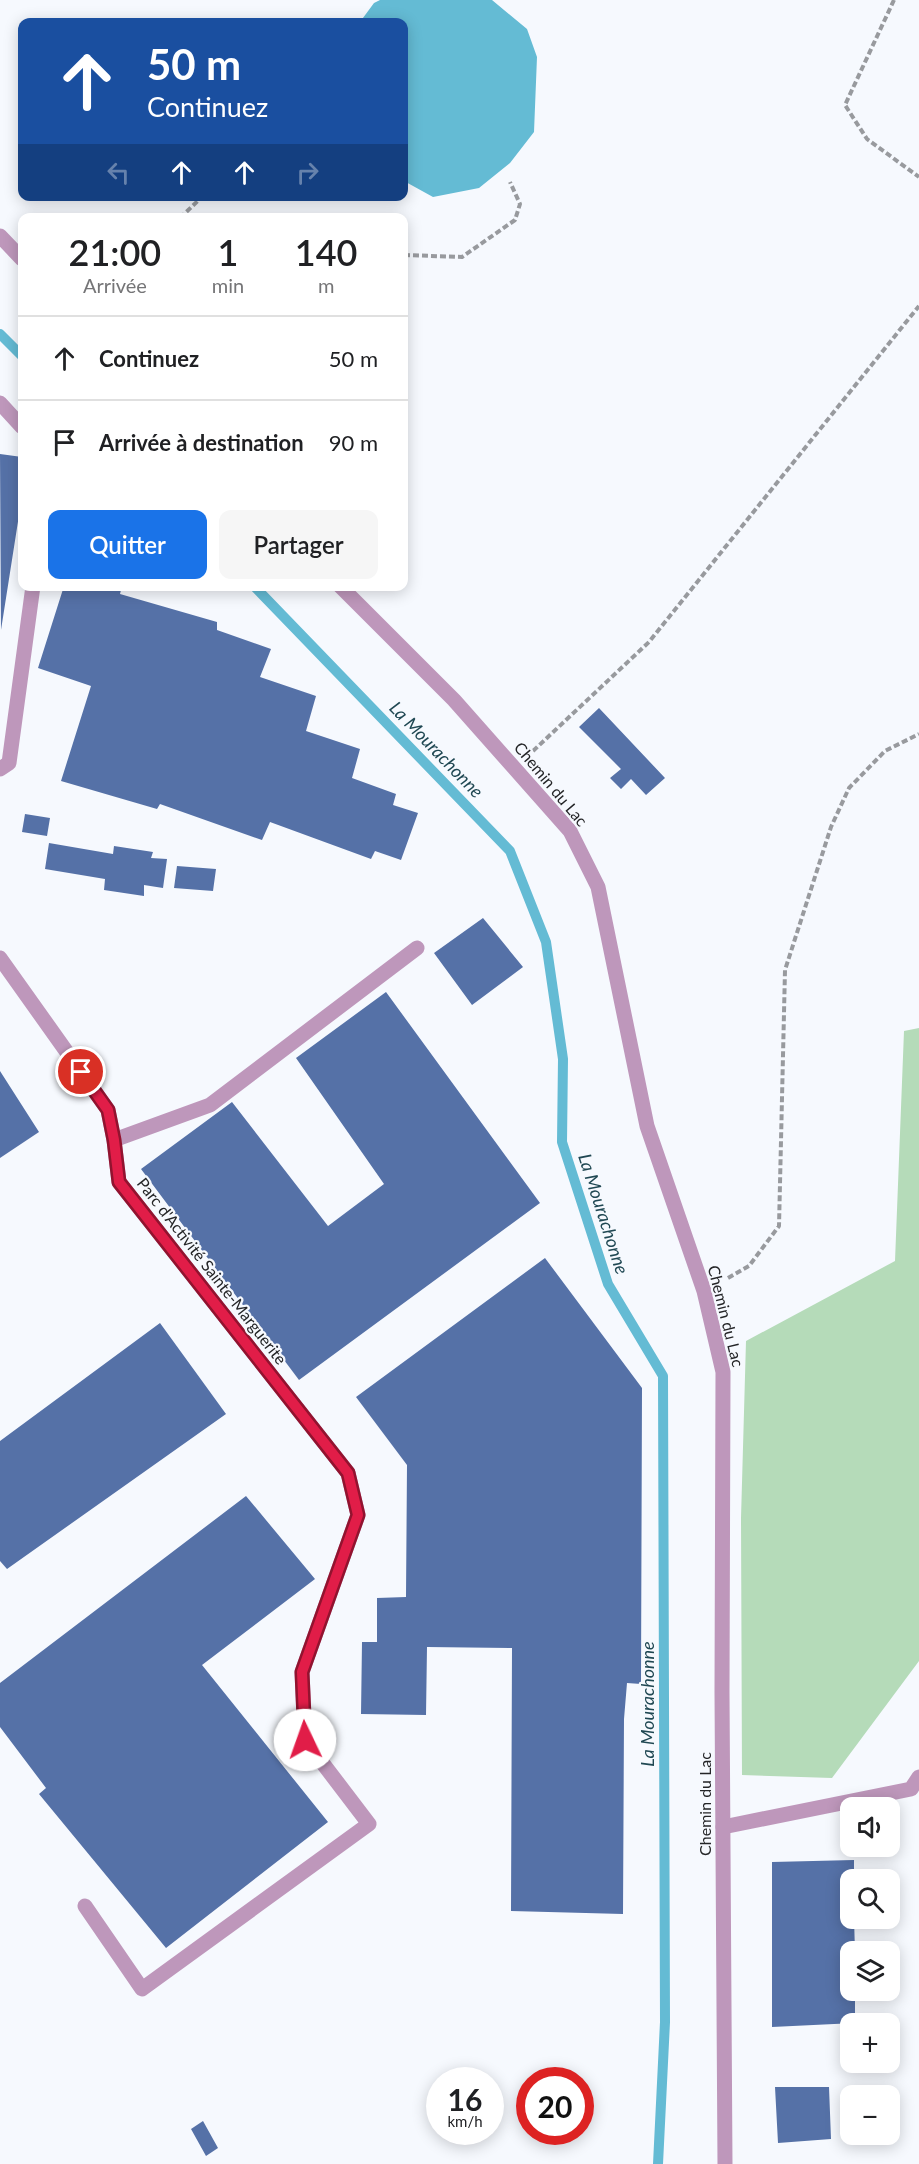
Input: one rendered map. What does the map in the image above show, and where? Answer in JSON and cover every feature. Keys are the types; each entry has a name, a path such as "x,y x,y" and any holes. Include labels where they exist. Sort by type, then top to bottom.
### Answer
{"street":[{"path":"0,236 18,255"},
{"path":"0,403 18,423"},
{"path":"0,769 9,763 32,591"},
{"name":"Chemin du Lac","path":"345,591 454,700 570,831 598,887 647,1126 704,1291 723,1372 725,2164"},
{"path":"114,1140 210,1104 417,948"},
{"name":"Parc d'Activité Sainte-Marguerite","path":"0,958 108,1110 119,1182 348,1473 358,1515 302,1672 305,1740 369,1824 142,1989 85,1906"},
{"path":"723,1827 911,1789 919,1777"}],"path":[{"path":"894,0 845,105 867,139 919,177"},
{"path":"408,255 462,257 515,220 520,204 510,182"},
{"path":"185,213 198,201"},
{"path":"515,768 649,642 919,306"},
{"path":"704,1291 749,1266 779,1226 785,970 831,827 849,788 885,751 919,734"}],"green space":[{"path":"919,1028 919,1661 832,1778 742,1775 741,1518 746,1341 895,1261 904,1031"}],"water":[{"path":"380,0 492,0 527,29 537,57 534,132 510,163 479,188 433,197 408,183 408,18 363,18 374,3"}],"building":[{"path":"0,454 18,456 18,522 1,630"},
{"path":"62,591 121,591 120,594 217,622 217,630 271,649 260,677 316,696 306,731 360,749 352,778 396,794 393,805 418,813 401,860 375,851 371,859 270,822 262,840 160,804 157,809 61,781 91,686 38,668"},
{"path":"599,708 665,778 646,795 631,779 621,789 610,778 621,769 579,727"},
{"path":"25,814 50,818 47,836 22,832"},
{"path":"49,843 113,854 114,846 153,852 151,858 167,859 163,888 144,885 144,896 104,890 105,879 45,869"},
{"path":"177,866 216,869 213,891 174,888"},
{"path":"483,918 523,967 472,1005 434,953"},
{"path":"386,992 540,1203 299,1380 141,1169 232,1102 328,1226 384,1184 296,1058"},
{"path":"0,1071 39,1132 0,1158"},
{"path":"545,1258 642,1388 641,1684 627,1683 624,1719 623,1914 511,1911 512,1648 427,1647 426,1715 361,1714 362,1642 377,1642 377,1598 406,1597 407,1465 356,1397"},
{"path":"160,1323 226,1414 7,1569 0,1561 0,1441"},
{"path":"246,1496 315,1579 202,1665 328,1822 166,1948 39,1794 46,1788 0,1727 0,1683"},
{"path":"854,1860 854,1869 840,1869 840,1929 854,1929 855,1941 840,1941 840,2001 855,2001 855,2013 840,2013 840,2024 772,2027 772,1862"},
{"path":"775,2087 829,2087 831,2139 778,2143"},
{"path":"203,2121 218,2148 206,2156 191,2129"}],"waterway":[{"name":"La Mourachonne","path":"0,334 18,352"},
{"name":"La Mourachonne","path":"259,591 510,851 546,942 563,1059 562,1142 608,1284 663,1376 665,2022 658,2164"}],"route":[{"path":"81,1072 108,1110 119,1182 348,1473 358,1515 302,1672 305,1740"}]}
